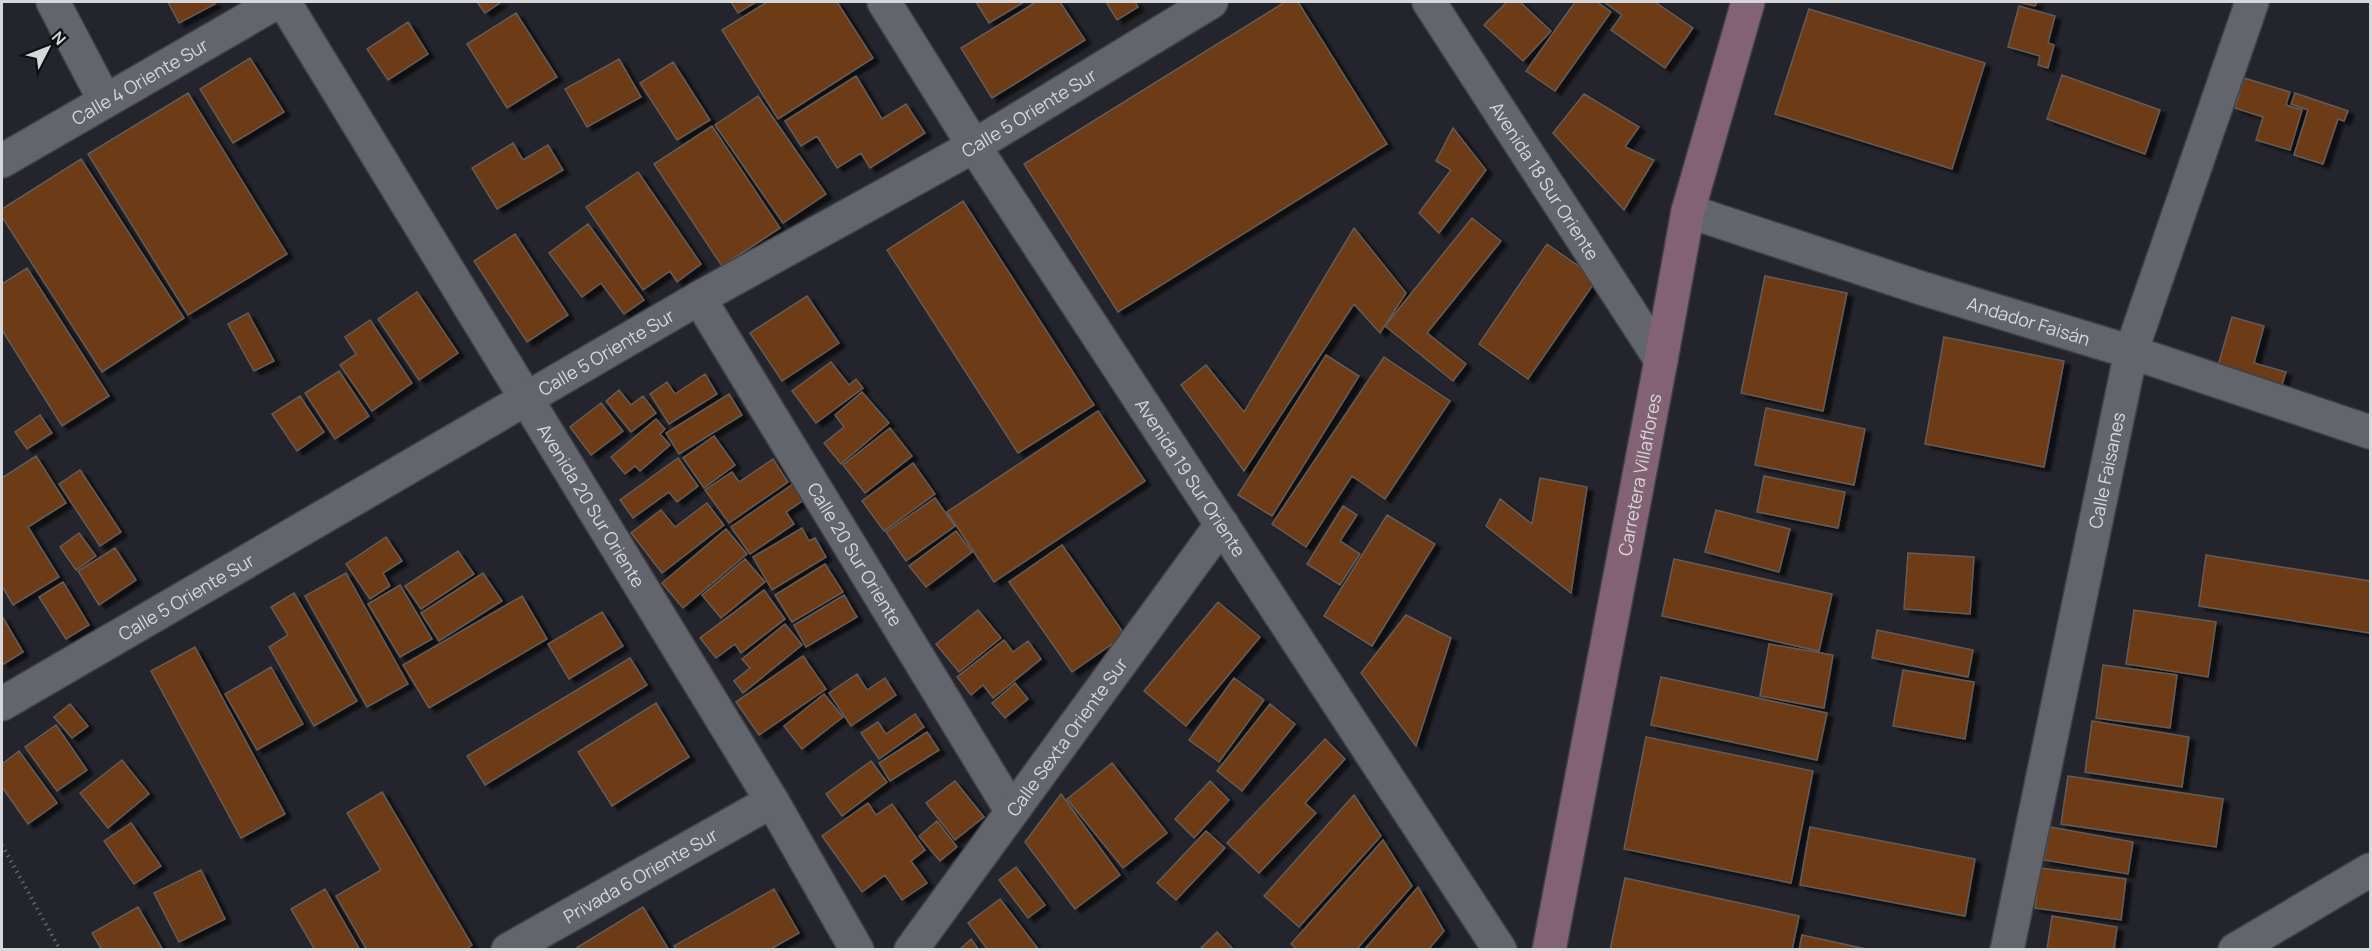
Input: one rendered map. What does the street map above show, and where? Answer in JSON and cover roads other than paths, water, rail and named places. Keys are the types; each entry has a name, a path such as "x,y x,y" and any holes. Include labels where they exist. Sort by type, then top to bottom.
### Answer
{"main road":[{"name":"Carretera Villaflores","path":"1549,950 1688,211 1748,2"}],"street":[{"path":"53,2 105,101"},
{"name":"Calle 4 Oriente Sur","path":"2,161 277,2"},
{"name":"Avenida 20 Sur Oriente","path":"284,2 772,801 857,950"},
{"name":"Avenida 19 Sur Oriente","path":"884,2 974,146 1500,950"},
{"name":"Calle 5 Oriente Sur","path":"2,704 699,298 974,146 1211,2"},
{"name":"Avenida 18 Sur Oriente","path":"1430,2 1661,360"},
{"name":"Calle Faisanes","path":"2007,950 2131,352 2252,2"},
{"name":"Andador Faisán","path":"1688,211 1921,288 2131,352 2370,432"},
{"name":"Calle 20 Sur Oriente","path":"699,298 1011,810"},
{"name":"Calle Sexta Oriente Sur","path":"911,950 1222,524"},
{"name":"Privada 6 Oriente Sur","path":"508,950 772,801"},
{"path":"2235,950 2370,870"}]}
